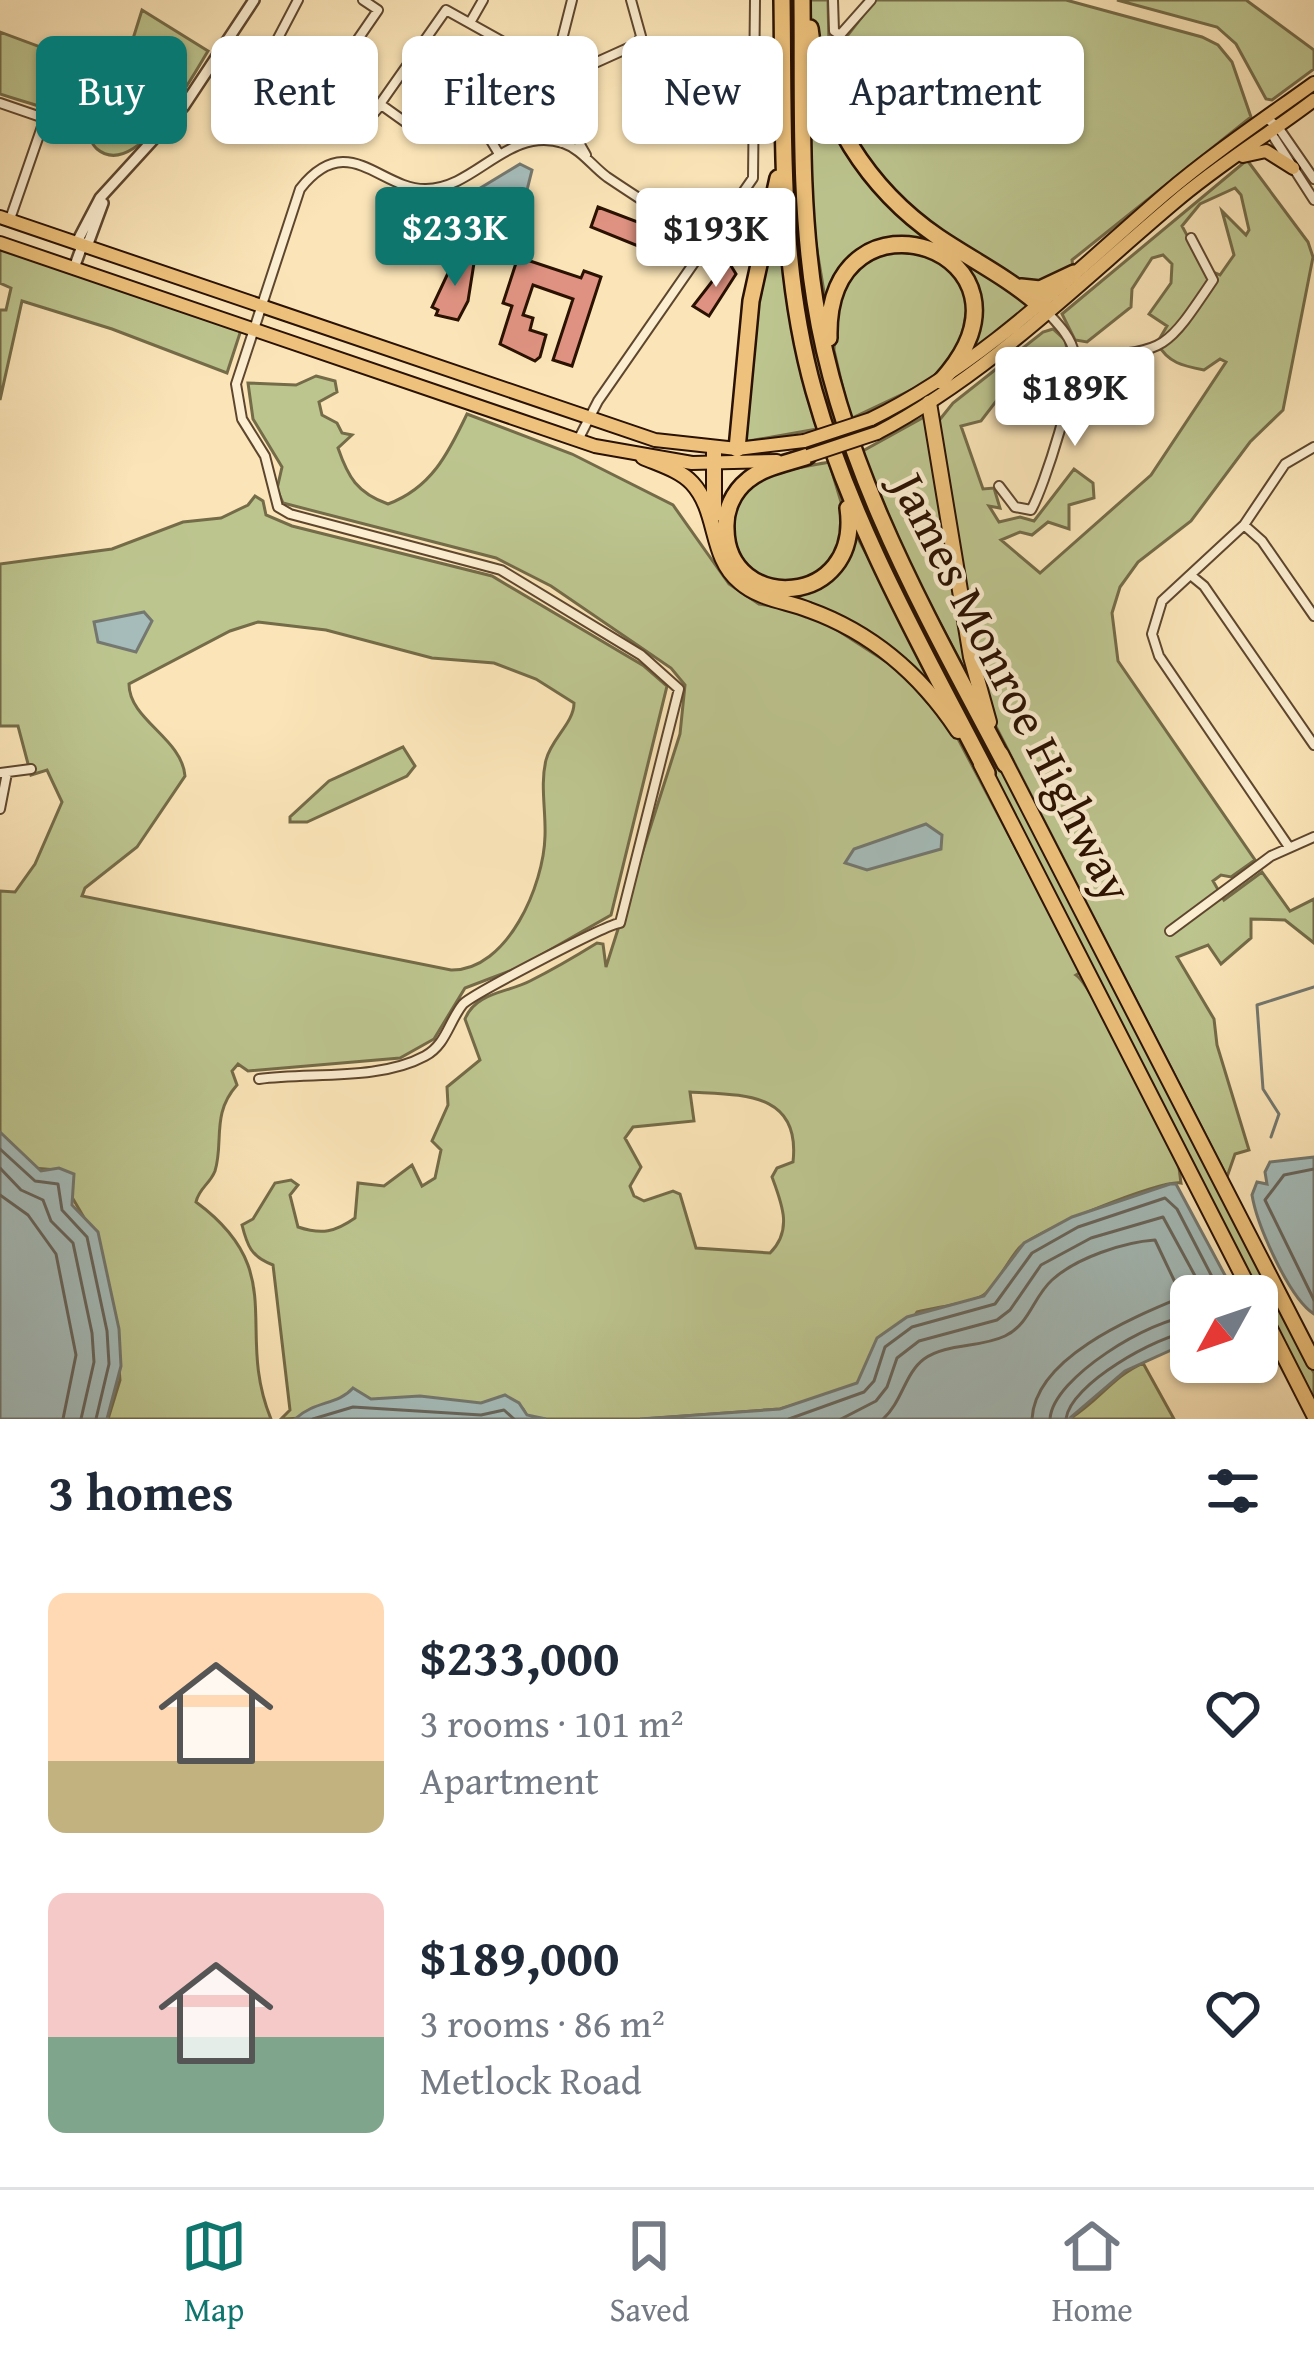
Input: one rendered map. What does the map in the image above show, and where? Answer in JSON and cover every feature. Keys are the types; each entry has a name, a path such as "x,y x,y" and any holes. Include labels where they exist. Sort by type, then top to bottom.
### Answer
{"highway":[{"name":"James Monroe Highway","path":"782,0 788,242 800,333 844,482 1242,1275"},
{"name":"James Monroe Highway","path":"804,0 806,224 817,314 837,400 890,539 1314,1362"},
{"path":"804,0 821,82 859,158 886,192 924,226 1016,285 1044,309"},
{"path":"736,449 752,301 784,134"},
{"path":"837,400 829,323 836,289 861,257 894,243 918,243 941,253 958,267 972,291 973,334 941,381"},
{"path":"1016,285 1040,289 1074,274"},
{"path":"929,404 974,671 1004,764"},
{"path":"806,448 754,475 729,505 727,543 736,562 753,579 767,586 800,589 831,572 850,536 844,482"},
{"path":"714,456 714,536"},
{"path":"643,457 696,487 723,562 742,585 834,620 909,670 945,711 987,773"},
{"name":"James Monroe Highway","path":"1278,1345 1314,1415"}],"main road":[{"path":"5,219 655,440 714,456 736,449 806,448 941,381 1044,309 1074,274 1169,190 1314,83"},
{"path":"0,243 578,440 643,457 806,448 878,434 929,404 1215,170 1314,100"},
{"path":"1215,170 1262,151 1293,168"}],"street":[{"path":"230,36 254,0"},
{"path":"280,36 298,0"},
{"path":"360,36 378,10 363,0"},
{"path":"471,21 483,0"},
{"path":"561,36 572,0"},
{"path":"598,62 637,44 641,36 631,0"},
{"path":"578,440 753,178 755,0"},
{"path":"833,0 835,31 843,35 871,0"},
{"path":"378,108 443,11 452,10 497,36"},
{"path":"74,268 107,190 172,120 211,64"},
{"path":"0,103 36,115"},
{"path":"380,106 402,121"},
{"path":"1265,117 1314,179"},
{"path":"1274,129 1314,200"},
{"path":"5,219 36,141"},
{"path":"493,144 499,154"},
{"path":"259,1079 383,1069 424,1057 436,1049 459,1010 478,992 601,928 620,923 679,688 641,656 501,570 284,511 274,501 265,456 242,418 236,396 237,375 251,329 304,184 345,163 365,165 406,186 425,189 522,144"},
{"path":"563,144 709,244"},
{"path":"580,144 590,162"},
{"path":"1075,358 1159,347 1172,340 1213,280 1190,238"},
{"path":"999,486 1015,507 1034,508 1075,358 1067,336 1044,309"},
{"path":"1289,847 1155,645 1156,611 1244,525 1285,464 1314,447"},
{"path":"1244,525 1262,541 1314,616"},
{"path":"1192,577 1204,586 1314,745"},
{"path":"0,809 3,773 32,769"},
{"path":"1170,931 1289,847 1314,837"}],"green space":[{"path":"788,0 797,0 799,176 848,452 1263,1275 1248,1275 886,565 840,449 812,360 794,248"},
{"path":"810,0 828,0 829,36 814,36"},
{"path":"875,0 1066,0 1202,37 1218,45 1232,62 1251,117 1072,260 1073,267 1051,282 1014,281 900,202 855,144 1084,144 1084,36 847,36"},
{"path":"1117,0 1246,0 1314,50 1314,69 1272,100 1266,99 1236,44 1217,27"},
{"path":"142,10 184,36 134,36"},
{"path":"0,32 36,45 36,106 0,94"},
{"path":"187,38 208,51 187,84"},
{"path":"94,144 138,144 112,155"},
{"path":"810,144 855,144 933,242 902,238 870,247 828,316 811,214"},
{"path":"1247,160 1308,242 1313,257 1283,410 1250,442 1191,521 1138,562 1120,587 1112,613 1118,661 1255,860 1231,877 1221,875 1213,881 1224,900 1262,872 1290,911 1314,899 1314,943 1285,920 1251,919 1251,938 1221,964 1208,945 1177,957 1214,1019 1217,1045 1249,1150 1235,1154 1227,1177 990,715 979,682 937,423 953,403 1043,332 1053,329 1065,340 1068,353 1046,350 1024,365 981,421 961,426 983,489 994,488 1000,508 989,506 999,522 1020,517 1034,521 1074,469 1093,483 1094,498 1069,505 1069,529 1048,522 1032,535 1020,532 1001,540 1040,573 1151,475 1226,362 1220,359 1204,370 1171,359 1161,350 1157,343 1167,326 1149,314 1171,283 1172,264 1163,255 1152,258 1132,289 1131,307 1087,342 1075,340 1062,314","holes":["1235,188 1249,230 1246,235 1222,211 1234,255 1220,275 1205,269 1182,226 1200,204"]},
{"path":"777,196 788,308 817,429 743,442 754,303"},
{"path":"907,246 951,265 969,295 959,355 928,382 850,419 834,350 836,300 864,259"},
{"path":"0,249 241,330 227,373 22,301 0,400 0,310 6,310 11,288 0,283"},
{"path":"955,259 1021,293 1029,307 967,356 975,329 974,306"},
{"path":"316,376 335,381 337,392 319,402 322,415 337,423 342,433 352,435 338,448 355,483 377,500 388,504 427,479 467,414 572,454 673,505 729,584 759,604 795,610 831,626 899,670 956,735 1081,972 1076,975 1111,1030 1178,1160 1181,1183 1126,1197 1050,1229 1020,1247 980,1297 917,1312 854,1409 817,1398 780,1409 643,1419 541,1419 527,1416 523,1409 281,1419 290,1410 273,1265 251,1250 242,1225 253,1219 275,1183 291,1180 298,1185 290,1195 298,1227 321,1231 355,1218 358,1183 384,1186 412,1165 422,1186 435,1178 441,1150 432,1141 448,1105 447,1087 480,1060 465,1019 470,1010 484,998 530,981 597,943 603,944 606,967 680,734 685,685 671,668 551,586 496,558 283,503 277,489 282,467 253,419 248,383 296,385","holes":["690,1092 764,1102 787,1122 793,1162 777,1168 772,1177 783,1226 770,1253 696,1248 680,1194 673,1191 644,1201 634,1196 630,1186 641,1167 625,1138 633,1127 694,1121"]},
{"path":"926,416 976,691 915,576 861,452"},
{"path":"829,462 848,525 824,574 789,584 762,578 750,568 734,539 732,523 743,493 773,474"},
{"path":"255,496 263,501 266,515 292,526 492,576 644,666 667,686 611,915 520,967 465,988 434,1039 400,1058 248,1071 238,1064 232,1071 237,1085 221,1117 215,1171 196,1202 225,1228 243,1253 252,1278 261,1387 271,1419 108,1419 120,1380 114,1309 96,1238 56,1170 33,1168 0,1138 0,891 15,892 35,864 62,802 47,770 31,775 18,726 0,726 0,564 112,549 183,522 221,518 248,505","holes":["258,622 326,630 432,658 494,663 536,679 574,703 546,760 543,856 530,900 506,941 471,966 451,970 82,896 85,888 137,847 185,776 175,751 137,708 129,684 230,631"]},
{"path":"855,533 936,683 932,692 916,675 796,599 842,567"},
{"path":"403,747 415,766 407,776 307,822 290,822 329,781"},
{"path":"1278,1303 1314,1373 1314,1405 1278,1334"},
{"path":"1143,1363 1174,1419 1069,1419 1123,1375"}],"water":[{"path":"520,164 532,170 522,210 509,215 476,202 472,193"},
{"path":"144,612 152,621 136,652 98,642 94,622"},
{"path":"926,824 942,835 941,849 867,870 845,863 854,849"},
{"path":"0,1132 41,1171 59,1168 74,1174 72,1205 98,1232 119,1329 121,1366 107,1419 0,1419"},
{"path":"1314,1157 1314,1314 1294,1293 1276,1260 1252,1195 1257,1182 1267,1184 1265,1172 1270,1162"},
{"path":"1176,1184 1225,1275 1170,1275 1170,1351 1125,1371 1069,1419 640,1419 780,1409 857,1383 877,1338 907,1317 984,1296 1024,1243 1072,1217"},
{"path":"353,1388 371,1399 420,1396 481,1403 505,1395 527,1415 546,1419 295,1419"}],"building":[{"path":"598,207 651,227 643,248 591,227"},
{"path":"457,254 474,263 468,301 458,320 436,315 438,310 432,307"},
{"path":"518,257 581,278 584,271 601,277 572,366 553,360 573,299 533,285 523,315 533,318 530,330 546,335 540,357 535,361 500,344 512,306 503,303"},
{"path":"728,261 736,274 709,316 693,306"}],"waterway":[{"path":"1271,1137 1279,1114 1263,1089 1257,1005 1314,987"}]}
